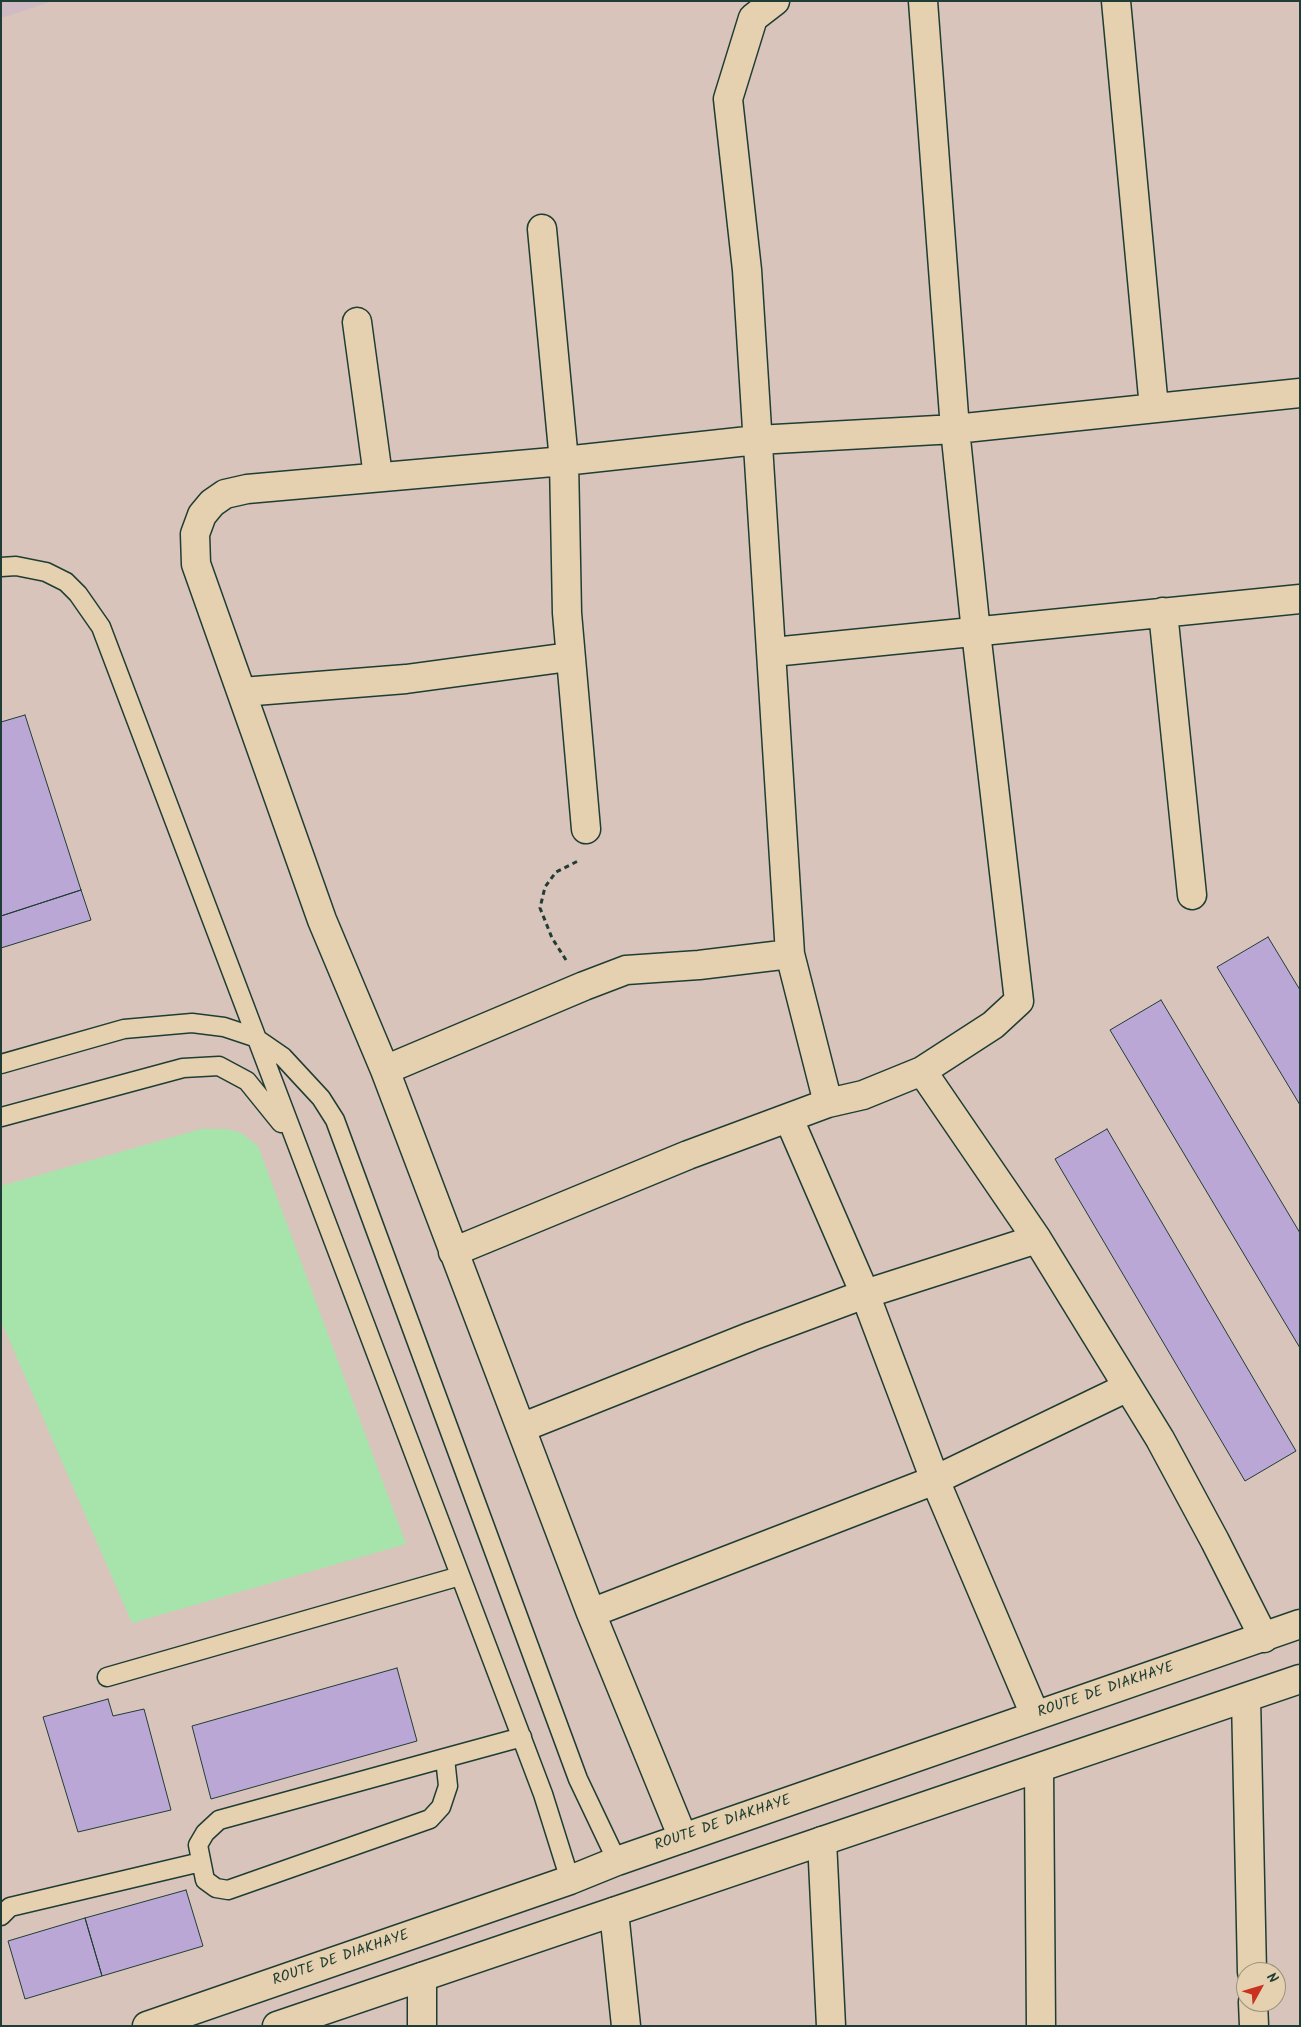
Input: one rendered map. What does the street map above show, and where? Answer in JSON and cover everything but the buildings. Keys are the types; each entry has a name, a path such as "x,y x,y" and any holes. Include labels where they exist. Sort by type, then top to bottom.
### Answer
{"street":[{"path":"775,1 748,10 728,99 747,270 757,440 773,652 790,954 828,1103"},
{"path":"453,1252 688,1155 828,1103 863,1095 922,1071 993,1025 1019,1001 976,632 955,429 923,1"},
{"path":"1116,1 1154,408"},
{"path":"542,229 564,461 564,571 586,829"},
{"path":"358,322 378,476"},
{"path":"684,1838 591,1613 385,1070 322,920 196,564 195,534 202,515 212,503 225,494 247,489 564,461 757,440 955,429 1300,393"},
{"path":"773,652 1300,599"},
{"path":"1163,612 1192,895"},
{"path":"242,692 406,679 570,657"},
{"path":"385,1070 626,970 699,965 790,954"},
{"path":"922,1071 1037,1238 1160,1439 1202,1516 1264,1638"},
{"path":"789,1119 865,1294 935,1480 1035,1716"},
{"path":"520,1428 752,1336 865,1294 1037,1238"},
{"path":"591,1613 935,1480 1128,1388"},
{"name":"ROUTE DE DIAKHAYE","path":"147,2026 1300,1624"},
{"path":"276,2026 1300,1680"},
{"path":"1246,1698 1252,1962"},
{"path":"1039,1769 1040,2026"},
{"path":"822,1842 831,2026"},
{"path":"614,1912 626,2026"},
{"path":"422,1977 422,2026"},
{"path":"1253,2012 1254,2026"}],"lane":[{"path":"1,567 16,566 46,572 66,582 78,594 101,627 254,1037 543,1794 570,1880"},
{"path":"1,1064 124,1029 159,1024 192,1023 224,1027 254,1037 283,1057 305,1078 335,1120 578,1779 617,1861"},
{"path":"1,1117 183,1068 219,1066 248,1082 273,1111 295,1144"},
{"path":"107,1677 460,1576"},
{"path":"445,1758 448,1786 441,1807 430,1819 228,1890 216,1888 205,1880 198,1845 205,1833 220,1820 445,1758 522,1738"},
{"path":"1,1916 10,1907 201,1862"}],"path":[{"path":"584,986 552,938 540,908 545,887 556,872 572,865 588,854 586,829"}],"shaded area":[{"path":"1,1 53,1 1,18"}],"green space":[{"path":"201,1129 228,1129 241,1133 258,1146 406,1544 132,1623 1,1321 1,1186"}]}
